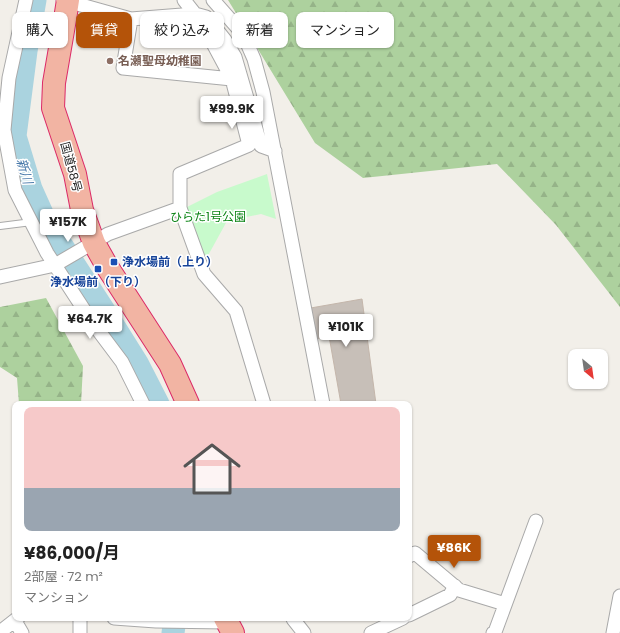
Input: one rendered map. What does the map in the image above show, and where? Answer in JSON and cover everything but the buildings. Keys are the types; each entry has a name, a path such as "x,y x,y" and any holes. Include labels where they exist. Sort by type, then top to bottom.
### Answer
{"highway":[{"name":"国道58号","path":"66,0 54,83 53,108 75,174 82,210 94,242 108,268 170,364 187,401"}],"street":[{"path":"26,0 5,72 4,130 16,190 47,253 92,322 122,362 142,401"},
{"path":"66,0 107,12"},
{"path":"184,0 193,12"},
{"path":"213,0 243,34 254,59 263,92 275,151 322,401"},
{"path":"224,38 235,57 261,146 275,151"},
{"path":"126,48 123,68 232,79"},
{"path":"215,48 232,79 249,146 180,174 180,208 204,274 236,311 263,401"},
{"path":"0,277 55,265 108,234 180,208"},
{"path":"494,633 536,521"},
{"path":"412,554 415,553 459,590 505,604"},
{"path":"412,614 450,595 455,586"},
{"path":"613,633 620,596"},
{"path":"0,632 14,621"},
{"path":"18,621 22,633"},
{"path":"80,621 80,633"},
{"path":"135,621 156,624 194,622 228,624"},
{"path":"295,621 304,633"},
{"path":"371,633 397,621"}],"lane":[{"path":"0,226 32,222"}],"green space":[{"path":"228,0 620,0 620,307 556,225 497,164 363,178 315,143 257,48 288,48 288,12 235,12"},
{"name":"ひらた1号公園","path":"267,174 276,219 261,214 227,221 205,261 185,208 217,192"},
{"path":"46,298 83,366 81,401 19,401 17,378 0,367 0,307"}],"waterway":[{"name":"新川","path":"35,0 26,51 15,136 31,189 44,218 137,363 156,401"},
{"name":"新川","path":"173,633 175,621"}],"place":[{"name":"名瀬聖母幼稚園","path":"110,61"},
{"name":"浄水場前（上り）","path":"114,262"},
{"name":"浄水場前（下り）","path":"98,269"}]}
